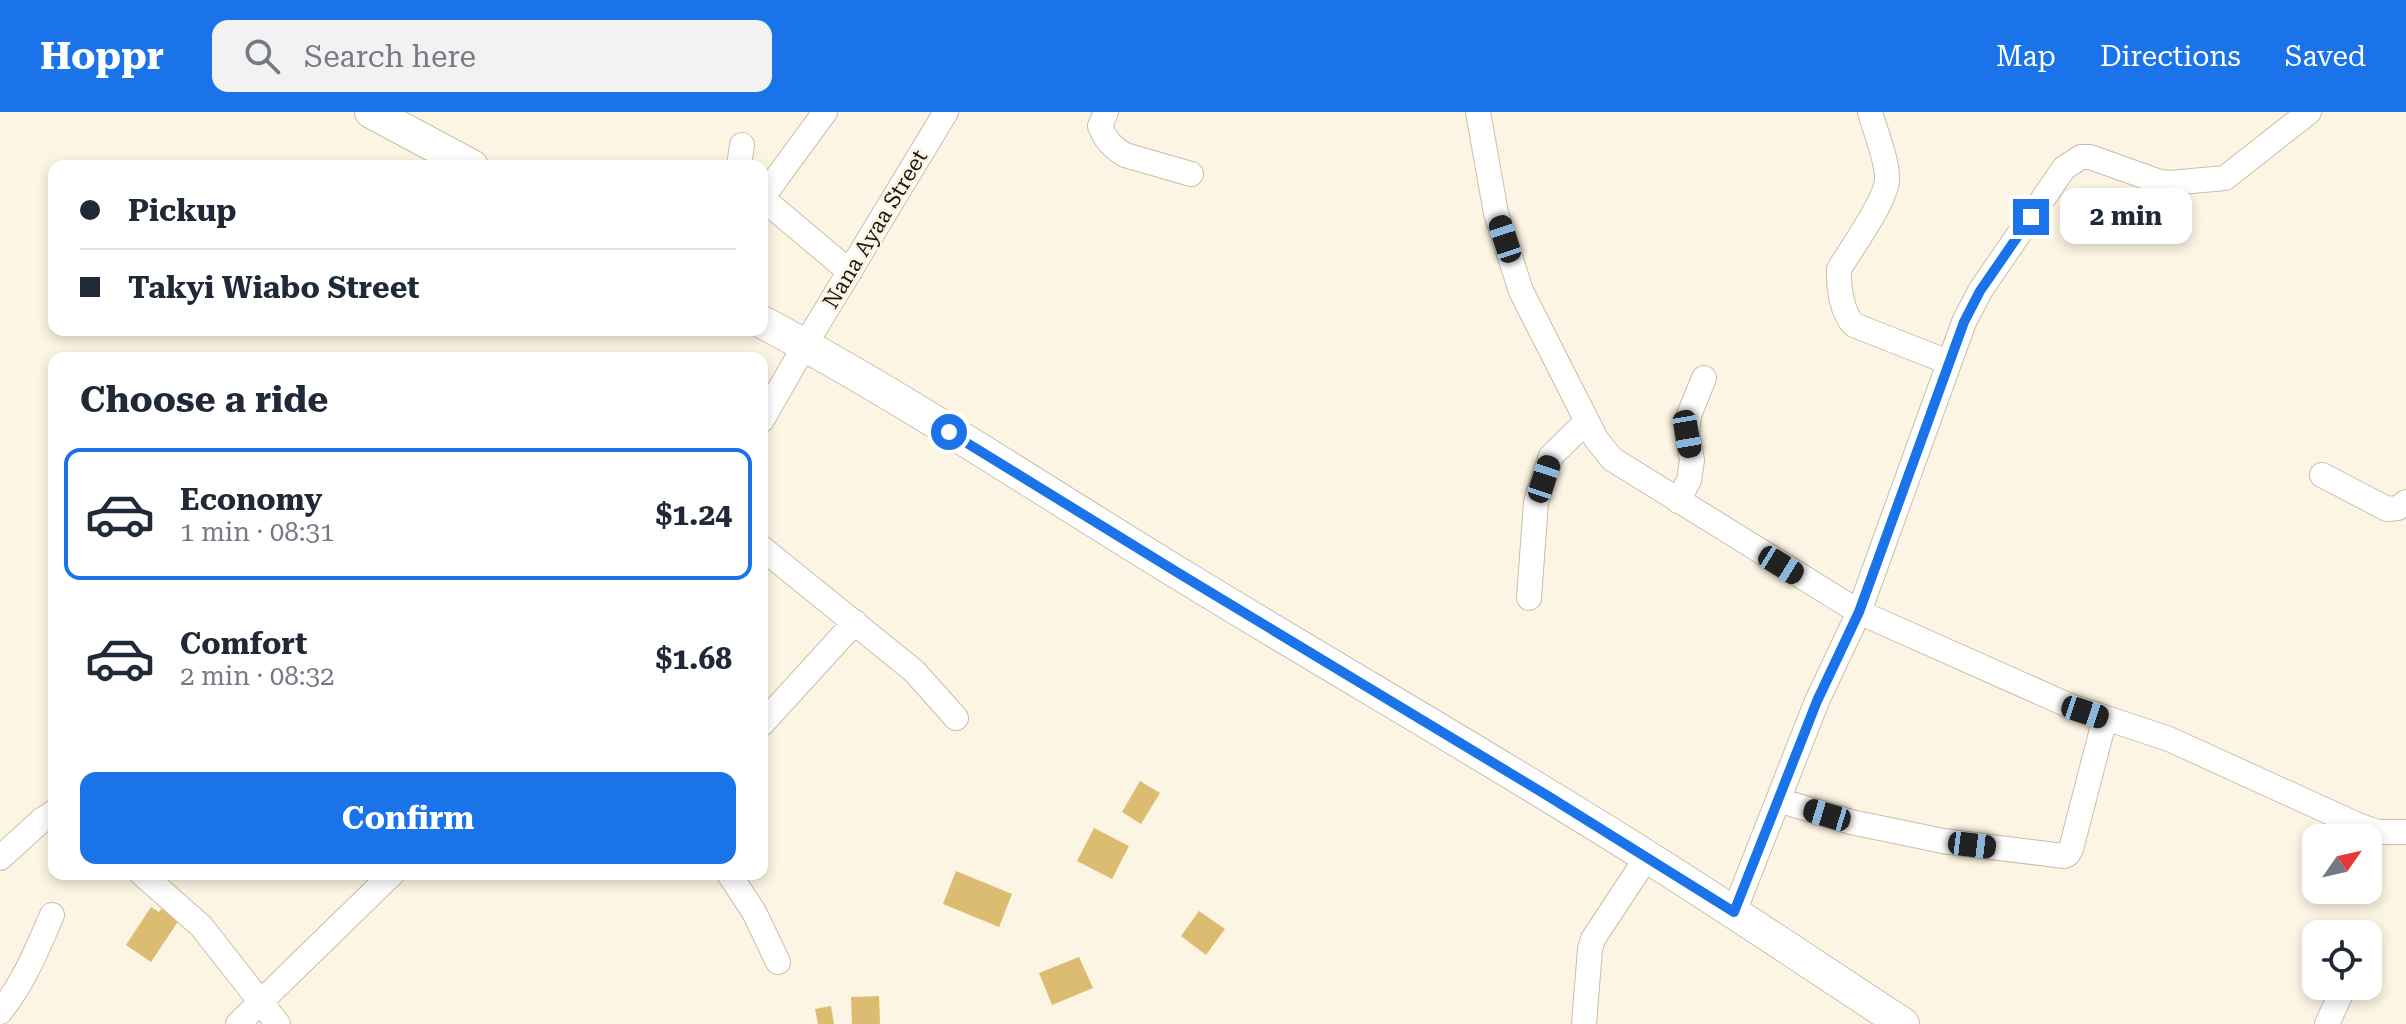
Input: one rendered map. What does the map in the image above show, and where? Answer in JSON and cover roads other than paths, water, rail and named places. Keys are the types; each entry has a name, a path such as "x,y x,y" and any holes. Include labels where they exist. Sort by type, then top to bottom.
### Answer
{"main road":[{"path":"371,112 461,160"},
{"path":"768,325 1018,472 1180,574 1647,857 1903,1024"}],"street":[{"path":"768,190 825,112"},
{"name":"Nana Ayaa Street","path":"768,410 946,112"},
{"path":"1106,112 1100,126 1105,138 1116,149 1125,155 1191,174"},
{"path":"1478,112 1496,213 1521,291 1596,439 1612,459 1859,612 2070,706 2169,739 2360,826 2378,832 2406,832"},
{"path":"1870,112 1887,170 1887,183 1883,196 1839,269 1847,316 1854,325 1948,362"},
{"path":"1734,912 1817,701 1859,612 1948,362 1972,306 2064,168 2073,160 2090,157 2160,182 2217,180 2233,174 2309,112"},
{"path":"768,203 850,272"},
{"path":"1678,501 1689,480 1692,460 1687,434 1689,415 1704,378"},
{"path":"1529,598 1536,502 1551,456 1587,421"},
{"path":"2322,475 2387,509 2398,508 2406,502"},
{"path":"768,553 914,671 956,718"},
{"path":"768,717 855,622"},
{"path":"1778,800 1851,822 1943,841 2064,856 2071,849 2105,718"},
{"path":"0,858 48,816"},
{"path":"1584,1024 1593,939 1647,857"},
{"path":"149,880 201,926 278,1024"},
{"path":"238,1024 386,880"},
{"path":"733,880 754,912 778,962"},
{"path":"0,1012 25,977 52,915"},
{"path":"2327,1024 2338,1000"}]}
